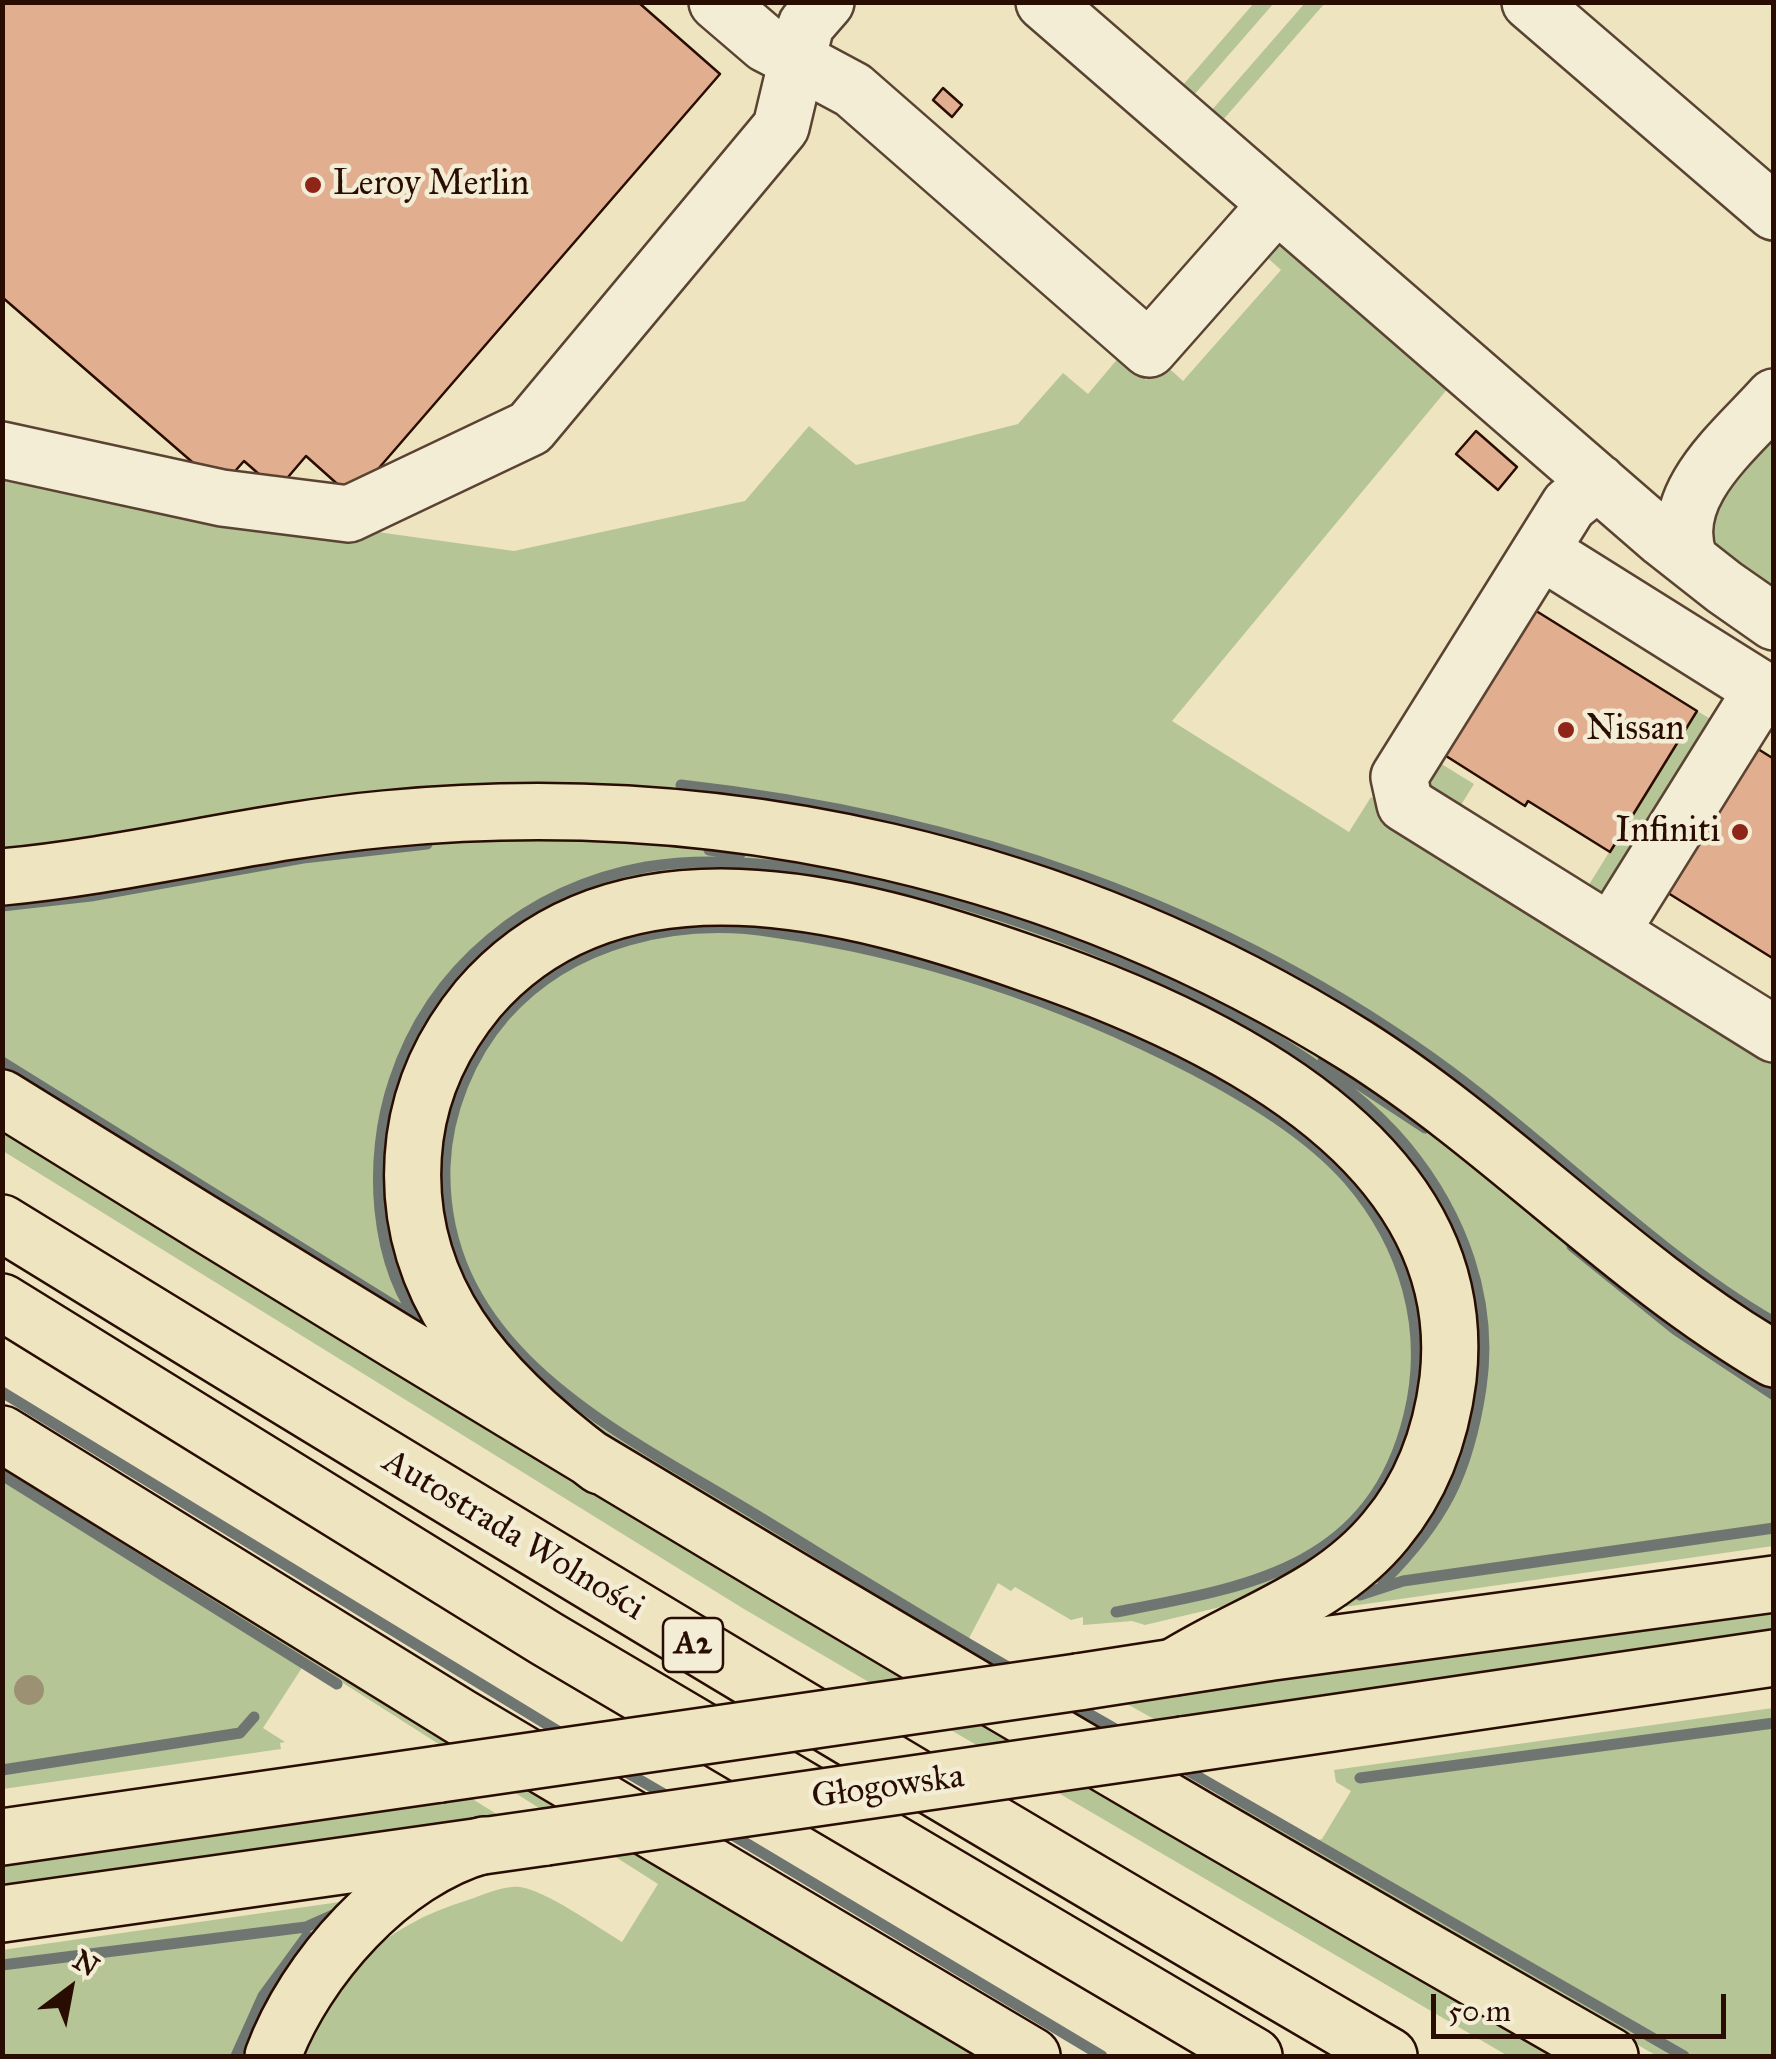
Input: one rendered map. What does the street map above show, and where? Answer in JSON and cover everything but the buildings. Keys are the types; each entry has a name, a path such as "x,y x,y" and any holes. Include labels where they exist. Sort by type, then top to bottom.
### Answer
{"main road":[{"path":"2,877 113,863 346,823 456,812 546,810 710,819 823,837 945,864 1044,895 1135,932 1246,984 1352,1044 1464,1121 1682,1298 1774,1359"},
{"path":"600,1466 540,1421 478,1353 440,1298 424,1256 412,1182 415,1134 427,1087 448,1040 495,980 545,940 592,918 637,905 718,897 784,901 882,918 1066,976 1156,1014 1249,1062 1345,1132 1405,1202 1432,1254 1446,1305 1450,1354 1445,1404 1432,1453 1409,1501 1383,1534 1321,1588 1174,1666"},
{"path":"2,1098 912,1653 1610,2056"},
{"name":"Autostrada Wolności","path":"2,1223 482,1519 1024,1844 1389,2056"},
{"name":"Autostrada Wolności","path":"2,1302 547,1639 1254,2056"},
{"path":"2,1434 459,1716 1032,2056"},
{"path":"2,1837 1174,1666 1774,1584"},
{"name":"Głogowska","path":"2,1914 1774,1658"},
{"path":"274,2056 305,1992 359,1926 414,1880 460,1853 484,1845"}],"lane":[{"path":"718,2 766,44 852,90 1149,349 1277,204"},
{"path":"2,450 222,498 349,514 530,428 781,127 806,25 826,2"},
{"path":"1044,2 1598,482 1690,560 1774,622"},
{"path":"1530,2 1774,212"},
{"path":"1690,560 1683,530 1692,492 1774,397"},
{"path":"1598,482 1569,506 1399,777 1405,804 1774,1034"},
{"path":"1541,550 1768,693 1611,932"}],"green space":[{"path":"1254,3 1274,3 1193,96 1182,86"},
{"path":"1305,3 1325,3 1222,121 1211,111"},
{"path":"1275,239 1454,381 1172,721 1349,832 1371,797 1567,920 1697,711 1721,725 1591,934 1773,1049 1773,1336 1488,1115 827,818 3,857 3,468 147,500 514,551 745,501 809,426 856,465 1018,424 1063,373 1088,394 1120,356 1146,380 1162,362 1183,381 1281,270 1259,250"},
{"path":"1773,420 1773,599 1712,556 1703,500"},
{"path":"1430,757 1474,784 1456,813 1430,794 1425,765"},
{"path":"491,826 899,868 1257,1006 1773,1376 1773,1546 1344,1607 1341,1604 1459,1433 1359,1117 719,876 431,1029 439,1338 3,1079 2,892"},
{"path":"788,921 1033,985 1265,1096 1388,1213 1429,1331 1413,1446 1355,1533 1254,1599 1145,1625 1132,1621 1083,1625 1083,1617 1071,1620 1015,1587 1011,1591 998,1583 967,1642 951,1645 626,1450 569,1411 468,1306 432,1182 455,1072 523,981 641,925"},
{"path":"2,1118 1566,2056 1508,2056 744,1609 3,1151"},
{"path":"2,1459 990,2056 289,2056 341,1979 384,1940 437,1911 507,1887 520,1887 557,1902 622,1942 658,1884 307,1660 263,1728 285,1742 280,1743 281,1749 3,1789"},
{"path":"1773,1604 1773,1635 1161,1723 1120,1700"},
{"path":"1773,1708 1773,2056 1657,2056 1212,1799 1240,1795 1318,1840 1351,1791 1336,1782 1334,1770"},
{"path":"466,1795 503,1818 3,1890 2,1860"},
{"path":"361,1899 248,2056 3,2056 2,1950"}],"waterway":[{"path":"681,785 785,799 887,819 987,845 1086,878 1181,916 1274,961 1364,1013 1451,1072 1690,1266 1774,1322"},
{"path":"2,906 91,896 303,858 427,844"},
{"path":"709,850 740,854"},
{"path":"426,1331 408,1304 385,1243 378,1177 380,1143 394,1081 411,1040 433,1002 490,939 562,893 646,867 732,862 832,873 941,898 1053,934 1162,979 1261,1030 1344,1087 1406,1146 1426,1172 1458,1229 1478,1291 1484,1355 1481,1388 1469,1446 1450,1494 1422,1538 1383,1582"},
{"path":"1017,1672 597,1417 548,1379 505,1336 472,1287 451,1231 445,1166 450,1125 471,1067 492,1032 532,990 561,969 628,940 700,928 737,928 828,941 936,967 1041,1001 1193,1069 1276,1118 1314,1146 1348,1179 1385,1232 1408,1290 1414,1320 1415,1383 1409,1415 1391,1466 1366,1507 1335,1538 1298,1562 1213,1592 1116,1612"},
{"path":"1323,1061 1425,1128"},
{"path":"2,1062 414,1318"},
{"path":"1572,1246 1676,1330 1774,1395"},
{"path":"2,1392 566,1736"},
{"path":"2,1475 337,1684"},
{"path":"1360,1595 1403,1581 1774,1528"},
{"path":"1068,1702 1126,1735"},
{"path":"2,1770 240,1733 254,1717"},
{"path":"1360,1778 1774,1723"},
{"path":"1176,1764 1684,2056"},
{"path":"621,1769 674,1800"},
{"path":"724,1830 1102,2056"},
{"path":"2,1965 306,1927 342,1911"},
{"path":"236,2056 263,1996 307,1936"}],"place":[{"name":"Leroy Merlin","path":"313,185"},
{"name":"Nissan","path":"1566,730"},
{"name":"Infiniti","path":"1740,832"}]}
